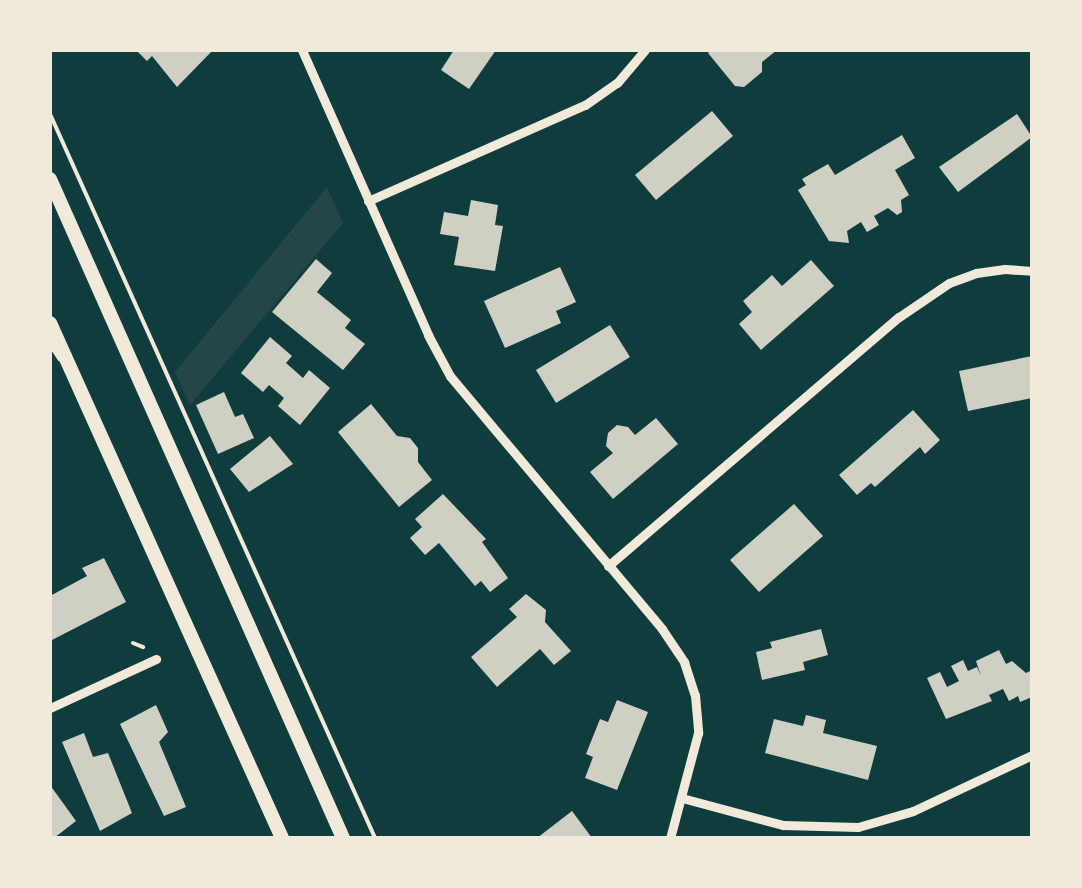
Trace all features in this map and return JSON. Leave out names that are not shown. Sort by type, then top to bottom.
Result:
[{"type":"main road","points":[[50,179],[342,838]]},
{"type":"main road","points":[[50,324],[282,838]]},
{"type":"street","points":[[302,50],[450,376],[662,629],[690,677],[698,733],[670,838]]},
{"type":"street","points":[[368,201],[585,106],[617,83],[645,50]]},
{"type":"street","points":[[608,566],[900,317],[949,283],[1005,269],[1032,271]]},
{"type":"street","points":[[50,708],[156,658]]},
{"type":"street","points":[[682,798],[783,825],[858,826],[913,811],[1032,755]]},
{"type":"lane","points":[[50,344],[76,381]]},
{"type":"path","points":[[50,114],[375,838]]},
{"type":"shaded area","points":[[327,187],[343,223],[190,405],[175,372]]},
{"type":"building","points":[[136,50],[213,50],[177,87],[152,56],[147,61]]},
{"type":"building","points":[[454,50],[496,50],[469,89],[441,70]]},
{"type":"building","points":[[777,50],[762,62],[762,72],[744,87],[735,86],[708,53]]},
{"type":"building","points":[[712,111],[733,136],[656,200],[635,175]]},
{"type":"building","points":[[1017,114],[1032,137],[958,192],[939,167]]},
{"type":"building","points":[[902,135],[915,158],[895,170],[909,195],[901,200],[902,212],[897,215],[888,208],[874,216],[879,225],[867,232],[861,222],[847,231],[849,243],[829,241],[798,190],[806,185],[802,179],[828,164],[835,175]]},
{"type":"building","points":[[471,200],[498,205],[495,225],[503,226],[495,271],[454,265],[459,237],[440,234],[444,212],[468,216]]},
{"type":"building","points":[[316,259],[332,273],[317,292],[351,320],[345,328],[365,344],[343,370],[272,312]]},
{"type":"building","points":[[811,260],[834,286],[761,350],[739,324],[752,312],[743,301],[772,275],[782,286]]},
{"type":"building","points":[[560,267],[576,302],[556,311],[561,323],[505,348],[484,301]]},
{"type":"building","points":[[610,325],[630,357],[556,403],[536,370]]},
{"type":"building","points":[[270,337],[292,356],[286,363],[303,378],[309,370],[330,388],[300,425],[278,406],[284,398],[269,385],[263,392],[241,373]]},
{"type":"building","points":[[1032,356],[1032,398],[968,411],[959,371]]},
{"type":"building","points":[[224,392],[235,417],[243,414],[254,438],[218,454],[196,405]]},
{"type":"building","points":[[371,404],[397,436],[410,438],[418,448],[418,462],[432,480],[399,507],[338,432]]},
{"type":"building","points":[[913,410],[940,440],[925,454],[920,447],[875,487],[871,483],[857,495],[839,475]]},
{"type":"building","points":[[656,418],[678,444],[613,499],[590,472],[613,453],[606,446],[608,433],[617,425],[628,427],[635,435]]},
{"type":"building","points":[[270,436],[293,464],[249,492],[230,469]]},
{"type":"building","points":[[443,494],[486,539],[482,542],[508,578],[490,592],[481,581],[475,586],[439,543],[425,555],[410,538],[422,527],[415,519]]},
{"type":"building","points":[[794,504],[823,536],[759,592],[730,560]]},
{"type":"building","points":[[104,558],[126,602],[50,641],[50,596],[87,576],[82,568]]},
{"type":"building","points":[[526,594],[546,610],[545,622],[571,651],[554,665],[540,649],[497,687],[471,657],[517,617],[509,609]]},
{"type":"building","points":[[821,629],[828,655],[803,662],[805,670],[762,680],[756,652],[772,648],[770,642]]},
{"type":"building","points":[[999,650],[1006,664],[1012,661],[1026,673],[1032,670],[1032,697],[1020,702],[1018,696],[1009,701],[1003,689],[989,695],[992,701],[946,719],[927,678],[940,672],[947,687],[959,681],[951,666],[963,660],[968,671],[977,667],[981,676],[976,661]]},
{"type":"building","points":[[617,700],[648,712],[617,790],[585,778],[593,757],[586,754],[600,719],[608,722]]},
{"type":"building","points":[[156,705],[168,732],[159,742],[186,807],[164,816],[120,724]]},
{"type":"building","points":[[806,715],[826,720],[823,733],[877,746],[868,780],[765,753],[774,719],[803,726]]},
{"type":"building","points":[[84,733],[93,757],[108,753],[132,813],[100,831],[62,742]]},
{"type":"building","points":[[50,785],[76,821],[54,838],[50,838]]},
{"type":"building","points":[[572,811],[592,838],[537,838]]}]
